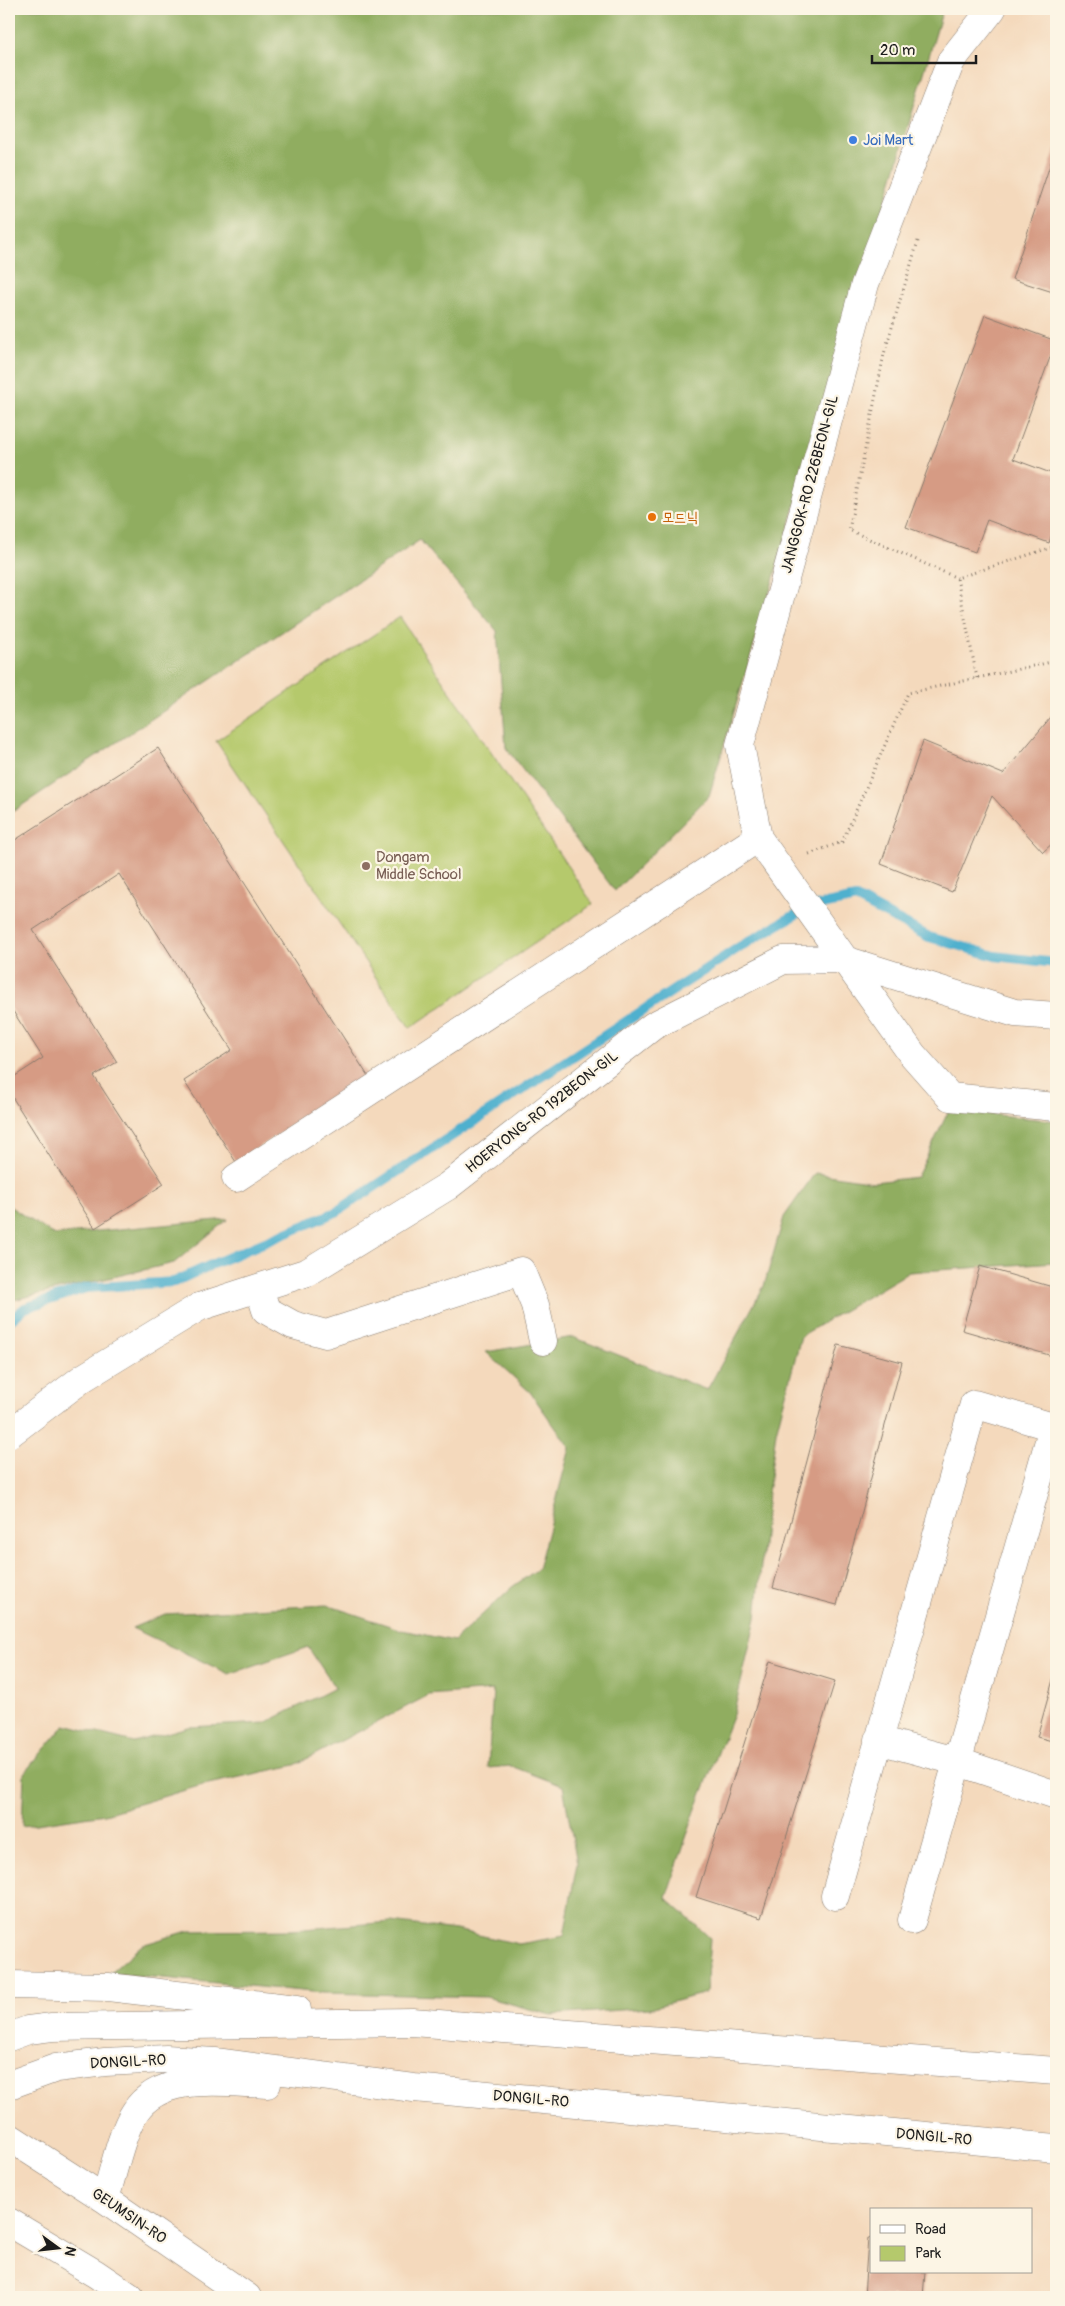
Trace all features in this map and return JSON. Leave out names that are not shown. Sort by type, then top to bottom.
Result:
[{"type":"street","name":"JANGGOK-RO 226BEON-GIL","points":[[837,951],[767,851],[740,745],[865,284],[951,61],[992,9]]},
{"type":"street","points":[[236,1178],[767,851]]},
{"type":"street","points":[[837,951],[912,1054],[950,1096],[1056,1107]]},
{"type":"street","name":"HOERYONG-RO 192BEON-GIL","points":[[9,1434],[83,1378],[199,1307],[308,1272],[448,1186],[653,1026],[783,960],[837,951],[1015,1013],[1056,1016]]},
{"type":"street","points":[[259,1288],[266,1310],[293,1325],[326,1334],[520,1271],[534,1306],[543,1341]]},
{"type":"street","points":[[836,1896],[878,1740],[974,1404],[1053,1428],[912,1920]]},
{"type":"street","points":[[878,1740],[956,1762],[1056,1795]]},
{"type":"street","points":[[9,1984],[108,1987],[412,2022],[1056,2071]]},
{"type":"street","points":[[9,2037],[28,2030],[52,2026],[412,2022]]},
{"type":"street","name":"DONGIL-RO","points":[[9,2086],[56,2068],[105,2062],[166,2059],[215,2062],[414,2088],[1056,2148]]},
{"type":"street","points":[[105,2199],[135,2112],[144,2101],[171,2087],[191,2082],[414,2088]]},
{"type":"street","name":"GEUMSIN-RO","points":[[9,2137],[105,2199],[248,2297]]},
{"type":"street","points":[[9,2222],[96,2274],[130,2297]]},
{"type":"path","points":[[918,241],[884,354],[849,530],[958,578],[1056,546]]},
{"type":"path","points":[[958,578],[977,678]]},
{"type":"path","points":[[767,851],[842,842],[908,693],[1056,661]]},
{"type":"green space","points":[[9,9],[943,9],[709,796],[615,891],[506,748],[497,631],[420,540],[9,814]]},
{"type":"green space","points":[[400,617],[593,904],[410,1028],[216,741]]},
{"type":"green space","points":[[949,1110],[1056,1121],[1056,1262],[909,1272],[801,1336],[776,1432],[756,1618],[734,1712],[695,1811],[666,1898],[710,1938],[706,1993],[650,2008],[551,2015],[486,1997],[323,1993],[110,1973],[142,1945],[188,1931],[291,1930],[391,1922],[456,1930],[519,1944],[564,1936],[577,1863],[563,1786],[511,1766],[488,1768],[493,1690],[429,1695],[295,1765],[199,1786],[105,1814],[22,1826],[24,1773],[65,1725],[134,1742],[188,1727],[265,1723],[335,1688],[308,1647],[229,1674],[132,1628],[165,1614],[327,1605],[402,1630],[454,1641],[512,1587],[538,1569],[570,1448],[530,1392],[486,1352],[573,1337],[707,1390],[764,1286],[784,1217],[815,1173],[874,1182],[917,1177]]},
{"type":"green space","points":[[9,1206],[54,1235],[228,1219],[174,1263],[9,1301]]},
{"type":"building","points":[[1056,147],[1056,293],[1012,279]]},
{"type":"building","points":[[985,315],[1056,341],[1013,459],[1056,475],[1056,522],[1049,543],[987,520],[975,552],[906,527]]},
{"type":"building","points":[[1056,711],[1056,840],[1043,852],[992,796],[952,892],[881,864],[923,741],[1003,774]]},
{"type":"building","points":[[158,748],[368,1076],[236,1162],[184,1081],[232,1050],[119,874],[33,930],[117,1062],[94,1076],[164,1184],[95,1228],[9,1092],[9,1080],[43,1058],[9,1005],[9,844]]},
{"type":"building","points":[[980,1266],[1056,1288],[1056,1357],[962,1330]]},
{"type":"building","points":[[838,1345],[902,1362],[837,1605],[773,1588]]},
{"type":"building","points":[[770,1661],[835,1681],[761,1918],[696,1897]]},
{"type":"building","points":[[1056,1669],[1056,1742],[1037,1737]]},
{"type":"building","points":[[868,2238],[870,2239],[870,2274],[925,2274],[923,2297],[864,2297]]},
{"type":"waterway","points":[[9,1321],[25,1308],[86,1288],[174,1282],[336,1212],[741,946],[807,908],[856,898],[929,937],[995,956],[1056,963]]},
{"type":"place","name":"Joi Mart","points":[[853,140]]},
{"type":"place","name":"모드닉","points":[[652,517]]},
{"type":"place","name":"Dongam Middle School","points":[[366,866]]}]
